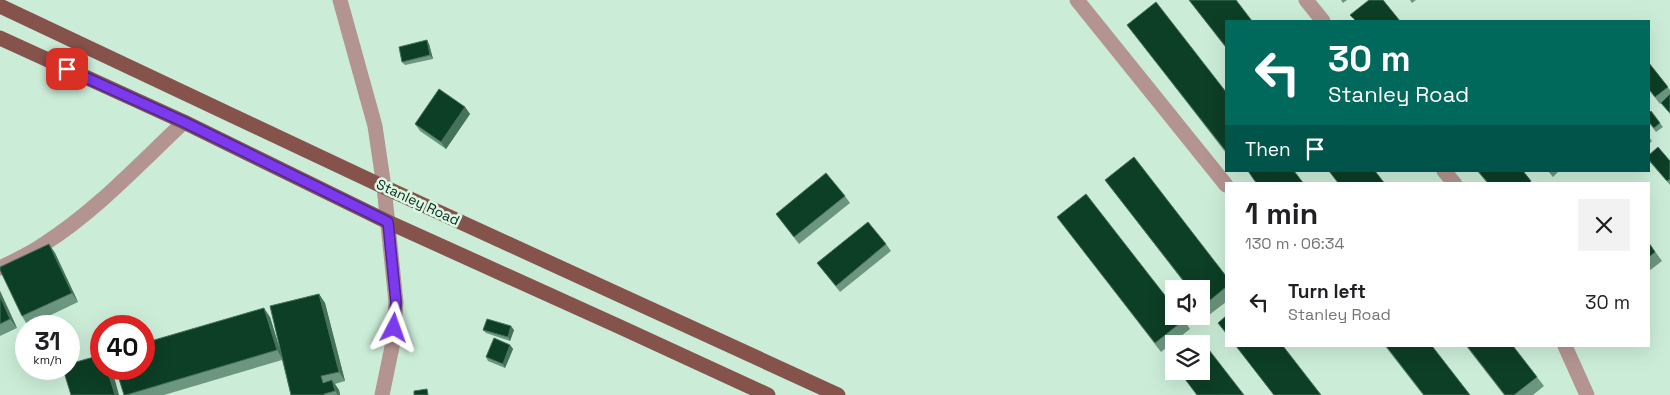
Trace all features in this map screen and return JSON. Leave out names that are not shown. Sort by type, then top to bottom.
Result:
[{"type":"main road","name":"Stanley Road","points":[[0,6],[384,187],[838,395]]},
{"type":"main road","points":[[0,38],[184,122],[388,222],[768,395]]},
{"type":"street","points":[[340,0],[375,126],[388,222],[396,302],[394,342],[382,395]]},
{"type":"street","points":[[1077,0],[1225,184]]},
{"type":"street","points":[[1306,0],[1322,20]]},
{"type":"street","points":[[0,268],[44,245],[66,228],[97,203],[184,122]]},
{"type":"street","points":[[1445,172],[1453,182]]},
{"type":"street","points":[[1565,347],[1587,395]]},
{"type":"building","points":[[1189,0],[1236,0],[1251,20],[1225,20],[1225,46]]},
{"type":"building","points":[[1369,0],[1383,0],[1399,20],[1355,20],[1350,15]]},
{"type":"building","points":[[1156,2],[1225,91],[1225,150],[1127,25]]},
{"type":"building","points":[[427,40],[430,55],[402,62],[399,47]]},
{"type":"building","points":[[1650,64],[1668,87],[1655,97],[1650,90]]},
{"type":"building","points":[[439,89],[465,107],[441,142],[415,124]]},
{"type":"building","points":[[1670,94],[1670,113],[1661,103]]},
{"type":"building","points":[[1650,112],[1660,123],[1654,128],[1650,123]]},
{"type":"building","points":[[1658,147],[1670,161],[1670,179],[1667,181],[1650,161],[1650,154]]},
{"type":"building","points":[[1134,157],[1225,275],[1225,288],[1210,300],[1210,280],[1183,280],[1105,180]]},
{"type":"building","points":[[1249,172],[1295,172],[1302,182],[1256,182]]},
{"type":"building","points":[[1330,172],[1376,172],[1383,182],[1337,182]]},
{"type":"building","points":[[1479,172],[1524,172],[1531,181],[1530,182],[1487,182]]},
{"type":"building","points":[[826,173],[845,196],[794,237],[776,214]]},
{"type":"building","points":[[1086,194],[1165,295],[1165,325],[1178,325],[1155,343],[1057,217]]},
{"type":"building","points":[[868,222],[886,244],[836,286],[817,263]]},
{"type":"building","points":[[49,244],[72,293],[22,315],[0,267]]},
{"type":"building","points":[[1650,244],[1655,252],[1650,256]]},
{"type":"building","points":[[319,294],[339,372],[321,376],[323,383],[332,380],[335,391],[324,395],[291,395],[270,306]]},
{"type":"building","points":[[0,296],[10,319],[0,324]]},
{"type":"building","points":[[264,308],[277,350],[124,395],[119,380],[155,380],[155,340]]},
{"type":"building","points":[[1225,317],[1225,332],[1218,323]]},
{"type":"building","points":[[487,319],[511,326],[508,337],[483,330]]},
{"type":"building","points":[[494,338],[510,345],[503,364],[486,357]]},
{"type":"building","points":[[1237,347],[1284,347],[1321,395],[1274,395]]},
{"type":"building","points":[[1387,347],[1433,347],[1470,395],[1424,395]]},
{"type":"building","points":[[1468,347],[1514,347],[1537,377],[1514,395],[1505,395]]},
{"type":"building","points":[[1210,351],[1244,395],[1197,395],[1186,380],[1210,380]]},
{"type":"building","points":[[90,358],[90,380],[110,380],[115,395],[71,395],[66,380],[80,380],[80,361]]},
{"type":"building","points":[[427,389],[428,395],[414,395],[414,391]]},
{"type":"route","points":[[67,69],[184,122],[388,222],[396,302],[394,328]]}]
